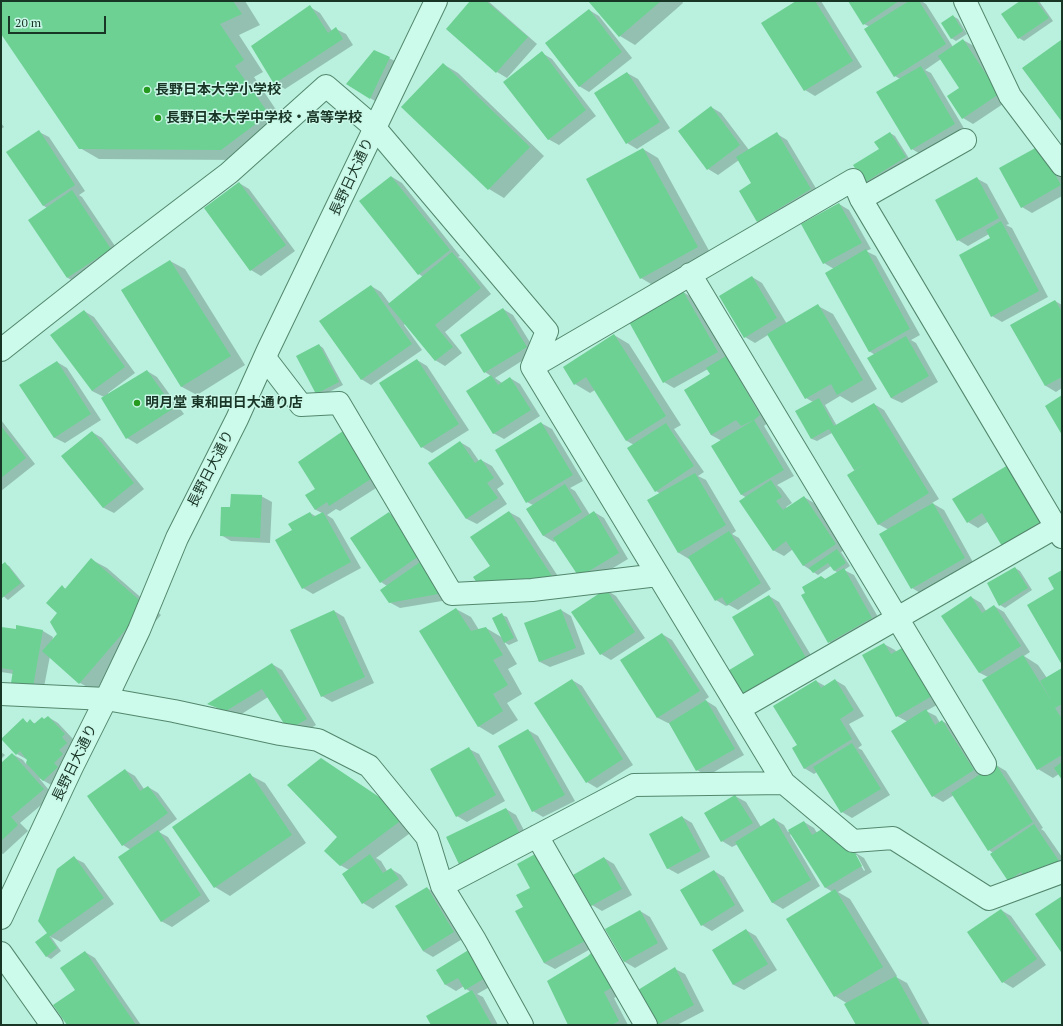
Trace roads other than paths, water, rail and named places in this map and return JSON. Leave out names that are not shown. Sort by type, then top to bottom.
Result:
[{"type":"street","name":"長野日大通り","points":[[1,918],[72,767],[139,630],[177,538],[237,419],[436,1]]},
{"type":"street","points":[[965,1],[1010,96],[1062,165]]},
{"type":"street","points":[[1,350],[228,173],[326,86],[375,128],[547,331],[532,367]]},
{"type":"street","points":[[861,199],[964,140]]},
{"type":"street","points":[[532,367],[853,180],[861,199],[1059,532],[898,618],[739,709]]},
{"type":"street","points":[[690,274],[985,764]]},
{"type":"street","points":[[265,358],[301,405],[339,403],[452,594],[532,590],[658,575]]},
{"type":"street","points":[[532,367],[784,783],[853,841],[893,838],[990,899],[1062,872]]},
{"type":"street","points":[[1,694],[106,699],[174,711],[280,734],[318,740],[369,766],[427,837],[442,886],[475,940],[522,1025]]},
{"type":"street","points":[[442,886],[634,785],[784,783]]},
{"type":"street","points":[[537,836],[646,1025]]},
{"type":"street","points":[[1,953],[52,1025]]},
{"type":"place","name":"長野日本大学小学校","points":[[147,90]]},
{"type":"place","name":"長野日本大学中学校・高等学校","points":[[158,118]]},
{"type":"place","name":"明月堂 東和田日大通り店","points":[[137,403]]}]
